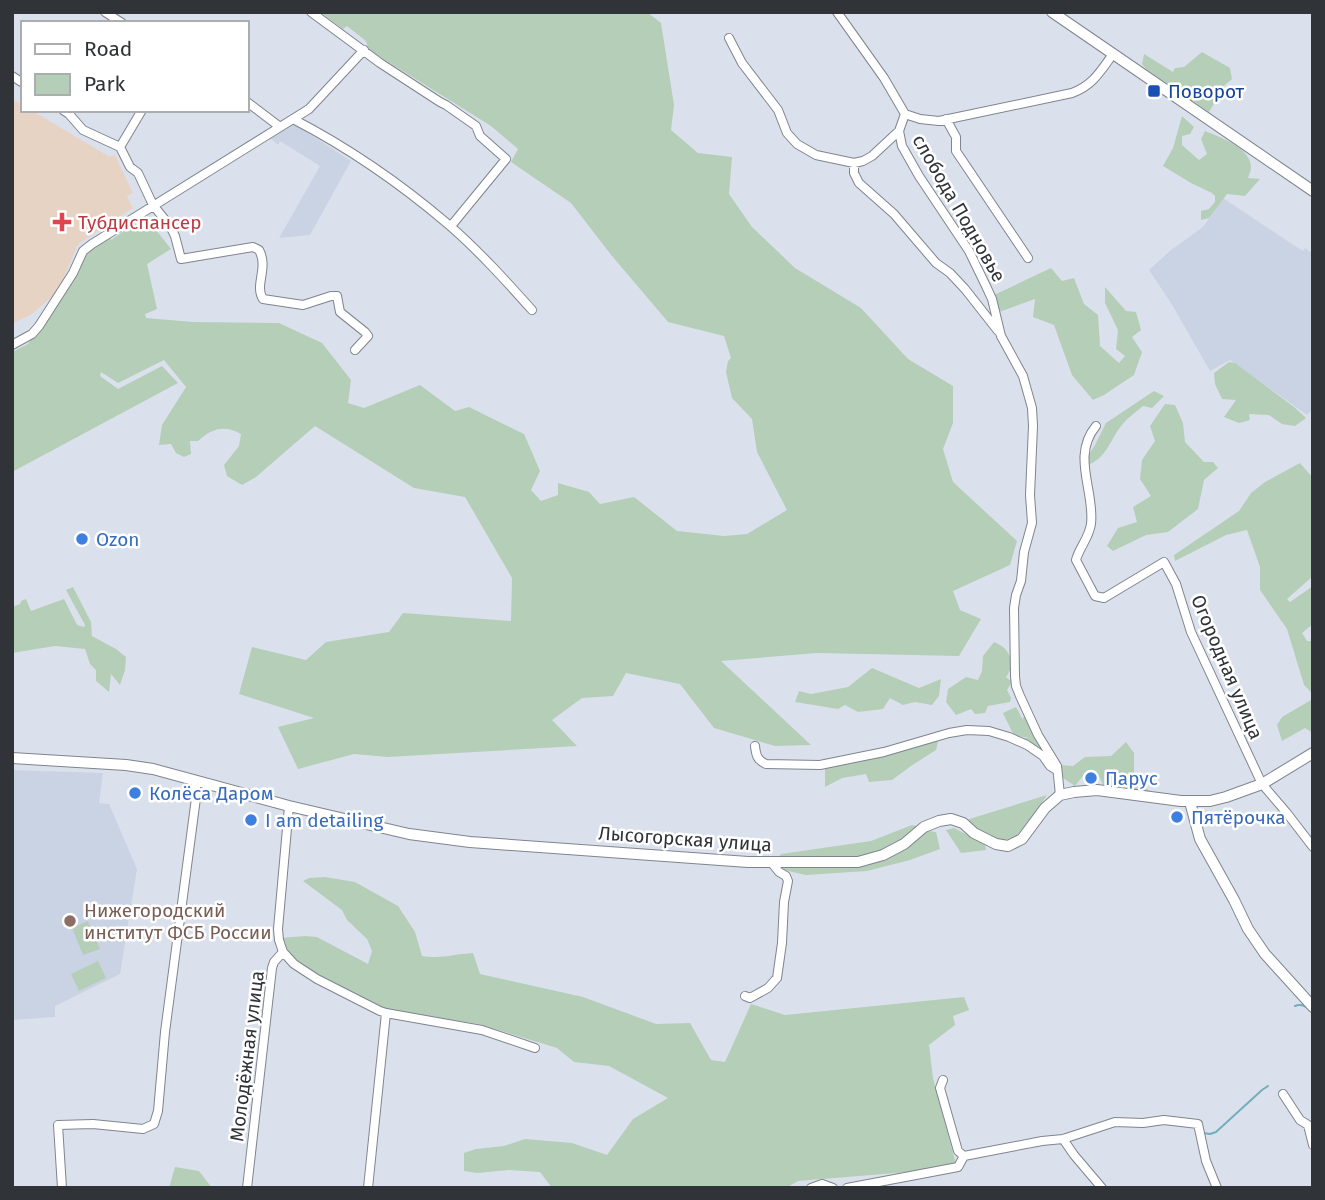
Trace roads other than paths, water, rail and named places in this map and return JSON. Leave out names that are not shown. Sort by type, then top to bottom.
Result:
[{"type":"street","points":[[311,12],[380,63],[476,126],[480,136],[506,159],[451,226]]},
{"type":"street","name":"слобода Подновье","points":[[837,12],[884,78],[905,114],[939,121],[1083,89],[1091,83],[1113,54]]},
{"type":"street","points":[[1052,12],[1313,191]]},
{"type":"street","points":[[729,38],[742,63],[778,110],[787,133],[797,144],[816,155],[854,163],[863,161],[899,131]]},
{"type":"street","points":[[12,345],[32,334],[39,326],[83,251],[309,109],[364,50]]},
{"type":"street","points":[[248,103],[280,127]]},
{"type":"street","points":[[66,112],[83,130],[120,147],[130,167],[138,173],[153,205],[170,226],[181,259],[253,247],[259,250],[263,262],[260,296],[263,299],[303,305],[337,296],[340,312],[368,337],[355,350]]},
{"type":"street","points":[[120,147],[141,112]]},
{"type":"street","name":"слобода Подновье","points":[[905,114],[899,131],[902,146],[968,251],[986,286],[996,312],[1001,336],[1023,376],[1029,394],[1033,426],[1030,495],[1032,523],[1014,608],[1016,686],[1038,735],[1056,766]]},
{"type":"street","points":[[293,119],[325,135],[400,184],[451,226],[532,310]]},
{"type":"street","points":[[946,119],[956,137],[956,150],[1028,258]]},
{"type":"street","points":[[854,163],[854,173],[859,183],[894,214],[936,262],[965,289],[1001,336]]},
{"type":"street","name":"Огородная улица","points":[[1096,426],[1090,434],[1084,456],[1091,503],[1091,524],[1076,560],[1095,596],[1104,598],[1164,562],[1176,584],[1191,632],[1262,784],[1313,847]]},
{"type":"street","points":[[755,746],[756,756],[766,764],[820,765],[884,752],[949,733],[989,731],[1027,745],[1043,756],[1051,766],[1056,766],[1060,795],[1097,790],[1189,802],[1210,801],[1262,784],[1313,753]]},
{"type":"street","name":"Лысогорская улица","points":[[12,758],[153,769],[289,806],[410,834],[748,862],[858,862],[883,855],[904,844],[924,827],[951,819],[963,823],[996,844],[1008,846],[1022,839],[1045,808],[1060,795]]},
{"type":"street","points":[[62,1188],[58,1125],[84,1124],[143,1129],[152,1126],[156,1120],[196,781]]},
{"type":"street","points":[[1189,802],[1200,839],[1248,929],[1265,954],[1313,1007]]},
{"type":"street","name":"Молодёжная улица","points":[[247,1188],[272,968],[283,953],[278,929],[289,806]]},
{"type":"street","points":[[745,996],[750,998],[768,988],[778,978],[788,881],[771,862]]},
{"type":"street","points":[[283,953],[302,970],[386,1013],[482,1030],[535,1048]]},
{"type":"street","points":[[368,1188],[386,1013]]},
{"type":"street","points":[[943,1080],[940,1088],[958,1151],[964,1156]]},
{"type":"street","points":[[1283,1094],[1300,1120],[1310,1124],[1313,1145]]},
{"type":"street","points":[[964,1156],[1063,1139],[1115,1122],[1143,1123],[1164,1120],[1198,1124],[1206,1161],[1217,1188]]},
{"type":"street","points":[[1063,1139],[1102,1188]]},
{"type":"street","points":[[847,1188],[958,1167],[964,1156]]},
{"type":"street","points":[[811,1188],[822,1184],[833,1188]]},
{"type":"waterway","points":[[1295,1006],[1302,1005],[1313,1012]]},
{"type":"waterway","points":[[1203,1133],[1216,1132],[1268,1086]]},
{"type":"place","name":"Поворот","points":[[1154,91]]},
{"type":"place","name":"Тубдиспансер","points":[[62,222]]},
{"type":"place","name":"Ozon","points":[[82,539]]},
{"type":"place","name":"Парус","points":[[1091,778]]},
{"type":"place","name":"Колёса Даром","points":[[135,793]]},
{"type":"place","name":"Пятёрочка","points":[[1177,817]]},
{"type":"place","name":"I am detailing","points":[[251,820]]},
{"type":"place","name":"Нижегородский институт ФСБ России","points":[[70,921]]}]
